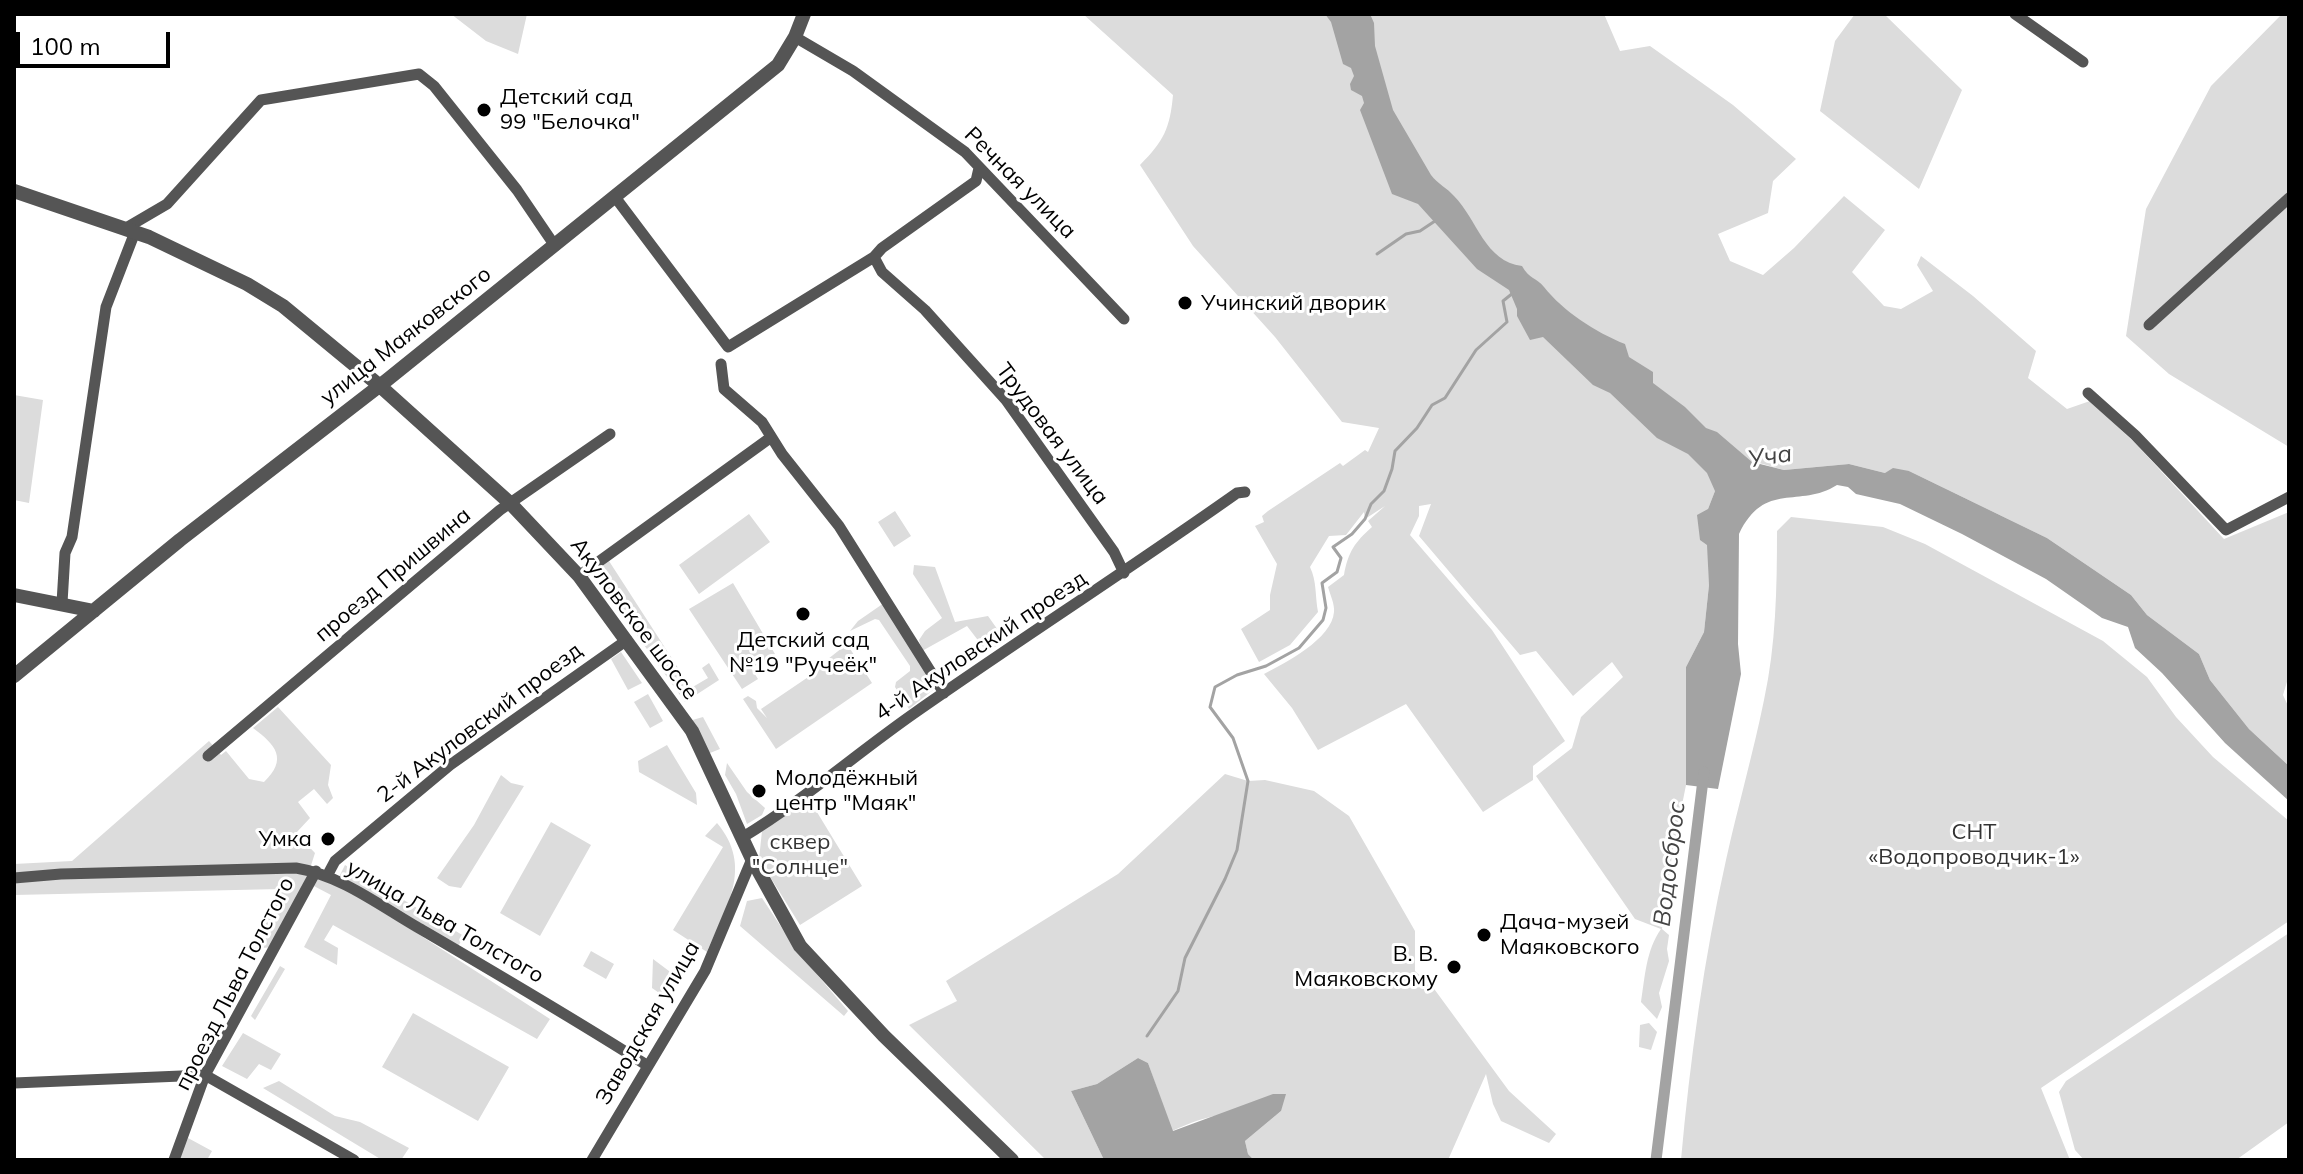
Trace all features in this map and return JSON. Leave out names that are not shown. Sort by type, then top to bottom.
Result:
[{"type":"street","name":"улица Маяковского","points":[[14,676],[180,540],[380,386],[778,65],[795,37],[804,14]]},
{"type":"street","points":[[2015,14],[2083,62]]},
{"type":"street","name":"Речная улица","points":[[795,37],[853,71],[965,152],[1124,319]]},
{"type":"street","points":[[62,603],[65,553],[72,537],[106,307],[131,230],[167,204],[261,100],[419,74],[434,86],[498,165],[555,246]]},
{"type":"street","points":[[615,197],[728,347],[874,257],[882,248],[976,181],[979,168]]},
{"type":"street","name":"Акуловское шоссе","points":[[14,191],[131,230],[247,284],[283,306],[380,386],[511,504],[579,576],[692,731],[752,859],[800,946],[884,1036],[1012,1160]]},
{"type":"street","points":[[2149,325],[2289,198]]},
{"type":"street","name":"Трудовая улица","points":[[874,257],[882,272],[925,310],[1006,400],[1114,552],[1124,573]]},
{"type":"street","points":[[721,364],[724,389],[762,422],[770,438],[839,526],[944,693]]},
{"type":"street","points":[[2088,393],[2135,435],[2226,530],[2289,497]]},
{"type":"street","name":"проезд Пришвина","points":[[208,756],[511,504],[610,434]]},
{"type":"street","points":[[579,576],[770,438]]},
{"type":"street","name":"4-й Акуловский проезд","points":[[743,837],[944,693],[1237,493],[1245,492]]},
{"type":"street","points":[[14,595],[94,611]]},
{"type":"street","name":"2-й Акуловский проезд","points":[[321,873],[450,765],[627,640]]},
{"type":"street","name":"Заводская улица","points":[[592,1160],[705,971],[752,859]]},
{"type":"street","name":"улица Льва Толстого","points":[[14,878],[296,868],[321,873],[648,1066]]},
{"type":"street","name":"проезд Льва Толстого","points":[[174,1160],[205,1075],[321,873]]},
{"type":"street","points":[[14,1083],[205,1075],[354,1160]]},
{"type":"green space","points":[[451,14],[527,14],[518,54],[486,41]]},
{"type":"green space","points":[[1083,14],[1604,14],[1620,51],[1650,46],[1733,105],[1796,159],[1773,181],[1768,213],[1718,234],[1730,261],[1763,275],[1844,196],[1885,230],[1852,272],[1884,306],[1901,309],[1933,291],[1917,265],[1921,256],[2036,351],[2028,378],[2067,409],[2090,401],[2135,443],[2224,539],[2289,512],[2289,675],[2283,695],[2289,708],[2289,766],[2249,729],[2210,680],[2199,654],[2147,615],[2131,595],[2047,538],[1909,471],[1885,473],[1849,464],[1784,470],[1752,461],[1715,491],[1708,509],[1709,585],[1704,632],[1686,667],[1686,785],[1662,929],[1669,935],[1669,961],[1659,993],[1662,1007],[1657,1019],[1641,1002],[1649,955],[1661,929],[1635,919],[1536,776],[1572,748],[1581,717],[1623,677],[1612,662],[1573,696],[1536,651],[1520,655],[1419,536],[1431,504],[1419,506],[1419,516],[1410,535],[1492,630],[1565,741],[1533,766],[1533,780],[1483,812],[1406,704],[1318,750],[1292,708],[1264,674],[1306,649],[1325,632],[1334,612],[1328,587],[1344,575],[1353,548],[1372,527],[1368,521],[1385,506],[1365,519],[1364,512],[1346,535],[1329,536],[1310,567],[1318,612],[1290,645],[1259,662],[1241,629],[1270,610],[1277,564],[1255,526],[1264,522],[1262,516],[1268,511],[1340,463],[1343,466],[1365,450],[1368,452],[1379,428],[1342,422],[1275,337],[1193,246],[1140,165],[1164,133],[1173,95]]},
{"type":"green space","points":[[1855,14],[1884,14],[1962,90],[1919,189],[1820,111],[1835,41]]},
{"type":"green space","points":[[2282,14],[2289,14],[2289,447],[2169,374],[2126,336],[2146,209],[2211,86]]},
{"type":"green space","points":[[14,395],[43,400],[29,503],[14,500]]},
{"type":"green space","points":[[895,511],[911,536],[894,547],[878,522]]},
{"type":"green space","points":[[749,514],[770,542],[699,594],[679,565]]},
{"type":"green space","name":"СНТ «Водопроводчик-1»","points":[[1791,517],[1883,527],[1925,544],[2103,641],[2147,677],[2176,717],[2213,757],[2289,821],[2289,921],[2041,1088],[2070,1160],[1681,1160],[1704,972],[1726,860],[1768,679],[1775,616],[1777,531]]},
{"type":"green space","points":[[609,561],[691,688],[708,678],[702,668],[709,663],[719,680],[685,702],[593,574]]},
{"type":"green space","points":[[914,565],[935,567],[955,622],[988,616],[1005,640],[987,652],[967,626],[922,651],[919,640],[942,618],[913,574]]},
{"type":"green space","points":[[733,583],[775,654],[751,668],[758,679],[742,689],[689,609]]},
{"type":"green space","points":[[884,603],[932,679],[933,690],[909,709],[895,687],[896,682],[910,671],[910,666],[879,620],[850,631],[858,621]]},
{"type":"green space","points":[[847,644],[872,683],[776,749],[743,699],[748,696],[756,701],[757,708],[767,718],[761,709],[826,665],[828,659]]},
{"type":"green space","points":[[621,652],[642,683],[628,690],[611,659]]},
{"type":"green space","points":[[648,694],[663,721],[650,728],[634,702]]},
{"type":"green space","points":[[278,707],[331,765],[328,785],[333,798],[327,804],[314,789],[298,802],[310,818],[296,833],[315,853],[304,887],[272,947],[255,949],[280,889],[14,895],[14,864],[72,861],[209,741],[221,755],[226,751],[249,779],[264,782],[276,766],[276,753],[268,740],[253,728]]},
{"type":"green space","points":[[703,717],[720,749],[710,753],[705,750],[689,721]]},
{"type":"green space","points":[[667,745],[696,793],[697,805],[639,772],[638,761]]},
{"type":"green space","points":[[727,763],[747,792],[765,808],[762,815],[747,824],[725,775]]},
{"type":"green space","points":[[1225,774],[1248,781],[1265,780],[1314,791],[1349,816],[1415,931],[1415,971],[1432,986],[1509,1091],[1556,1134],[1549,1143],[1501,1121],[1493,1104],[1486,1074],[1448,1160],[1254,1160],[1248,1154],[1245,1141],[1281,1111],[1225,1114],[1172,1131],[1148,1063],[1138,1058],[1097,1084],[1071,1091],[1104,1160],[1046,1160],[909,1025],[957,1001],[946,981],[1118,874]]},
{"type":"green space","points":[[501,775],[511,783],[524,786],[461,888],[449,886],[437,878],[474,825]]},
{"type":"green space","name":"сквер \"Солнце\"","points":[[809,799],[862,886],[800,925],[759,859],[762,831]]},
{"type":"green space","points":[[551,822],[591,845],[540,936],[500,913]]},
{"type":"green space","points":[[717,823],[734,855],[735,871],[728,903],[707,952],[673,930],[723,847],[705,836]]},
{"type":"green space","points":[[345,865],[464,936],[456,950],[353,892],[550,1019],[537,1039],[333,925],[324,940],[338,948],[337,965],[304,947],[331,895],[312,885],[324,872],[337,881]]},
{"type":"green space","points":[[762,898],[797,951],[848,1011],[844,1016],[740,926],[747,901]]},
{"type":"green space","points":[[2289,933],[2289,1122],[2236,1160],[2084,1160],[2075,1150],[2059,1092],[2066,1081]]},
{"type":"green space","points":[[591,951],[614,964],[606,979],[583,966]]},
{"type":"green space","points":[[653,959],[681,980],[665,997],[652,988]]},
{"type":"green space","points":[[280,966],[285,969],[255,1020],[251,1016]]},
{"type":"green space","points":[[413,1013],[509,1067],[478,1121],[382,1067]]},
{"type":"green space","points":[[1649,1023],[1657,1032],[1651,1050],[1639,1047],[1640,1025]]},
{"type":"green space","points":[[243,1033],[281,1054],[271,1070],[259,1064],[247,1079],[222,1066]]},
{"type":"green space","points":[[279,1081],[335,1116],[360,1122],[409,1148],[401,1160],[382,1160],[263,1088]]},
{"type":"green space","points":[[188,1138],[212,1151],[207,1160],[178,1159]]},
{"type":"shaded area","points":[[1325,14],[1370,14],[1374,23],[1375,46],[1393,110],[1431,175],[1462,205],[1490,248],[1509,263],[1522,266],[1527,274],[1580,320],[1625,344],[1629,357],[1653,372],[1653,383],[1685,407],[1706,428],[1717,432],[1752,462],[1784,470],[1849,464],[1885,473],[1893,468],[1909,471],[2047,538],[2131,595],[2147,615],[2199,654],[2210,680],[2249,729],[2289,766],[2289,801],[2225,743],[2162,673],[2135,648],[2128,627],[2102,618],[2046,579],[1962,534],[1900,504],[1856,494],[1848,487],[1837,485],[1823,492],[1771,501],[1749,517],[1739,534],[1738,644],[1741,674],[1718,789],[1686,785],[1686,667],[1704,632],[1709,585],[1707,545],[1700,540],[1697,515],[1708,509],[1715,491],[1707,473],[1688,454],[1657,438],[1610,393],[1593,385],[1543,337],[1530,340],[1517,316],[1509,290],[1477,269],[1418,204],[1392,194],[1360,110],[1364,103],[1362,96],[1351,90],[1354,76],[1351,68],[1343,64],[1331,22]]},
{"type":"shaded area","points":[[1138,1058],[1148,1063],[1173,1131],[1273,1094],[1286,1094],[1281,1111],[1245,1141],[1248,1154],[1254,1160],[1104,1160],[1071,1091],[1097,1084]]},
{"type":"waterway","points":[[1377,254],[1406,234],[1420,231],[1435,221]]},
{"type":"waterway","points":[[1147,1036],[1178,991],[1185,958],[1237,850],[1248,781],[1233,738],[1210,707],[1215,687],[1237,675],[1266,666],[1299,648],[1323,620],[1326,608],[1322,583],[1337,572],[1341,558],[1333,547],[1352,534],[1365,519],[1371,504],[1384,491],[1395,451],[1417,428],[1432,405],[1445,398],[1476,350],[1507,322],[1503,301],[1513,293]]},
{"type":"waterway","name":"Водосброс","points":[[1656,1160],[1704,772]]},
{"type":"place","name":"Детский сад 99 \"Белочка\"","points":[[484,110]]},
{"type":"place","name":"Учинский дворик","points":[[1185,303]]},
{"type":"place","name":"Детский сад №19 \"Ручеёк\"","points":[[803,614]]},
{"type":"place","name":"Молодёжный центр \"Маяк\"","points":[[759,791]]},
{"type":"place","name":"Умка","points":[[328,839]]},
{"type":"place","name":"Дача-музей Маяковского","points":[[1484,935]]},
{"type":"place","name":"В. В. Маяковскому","points":[[1454,967]]},
{"type":"water label","name":"Уча","points":[[1770,457]]}]
